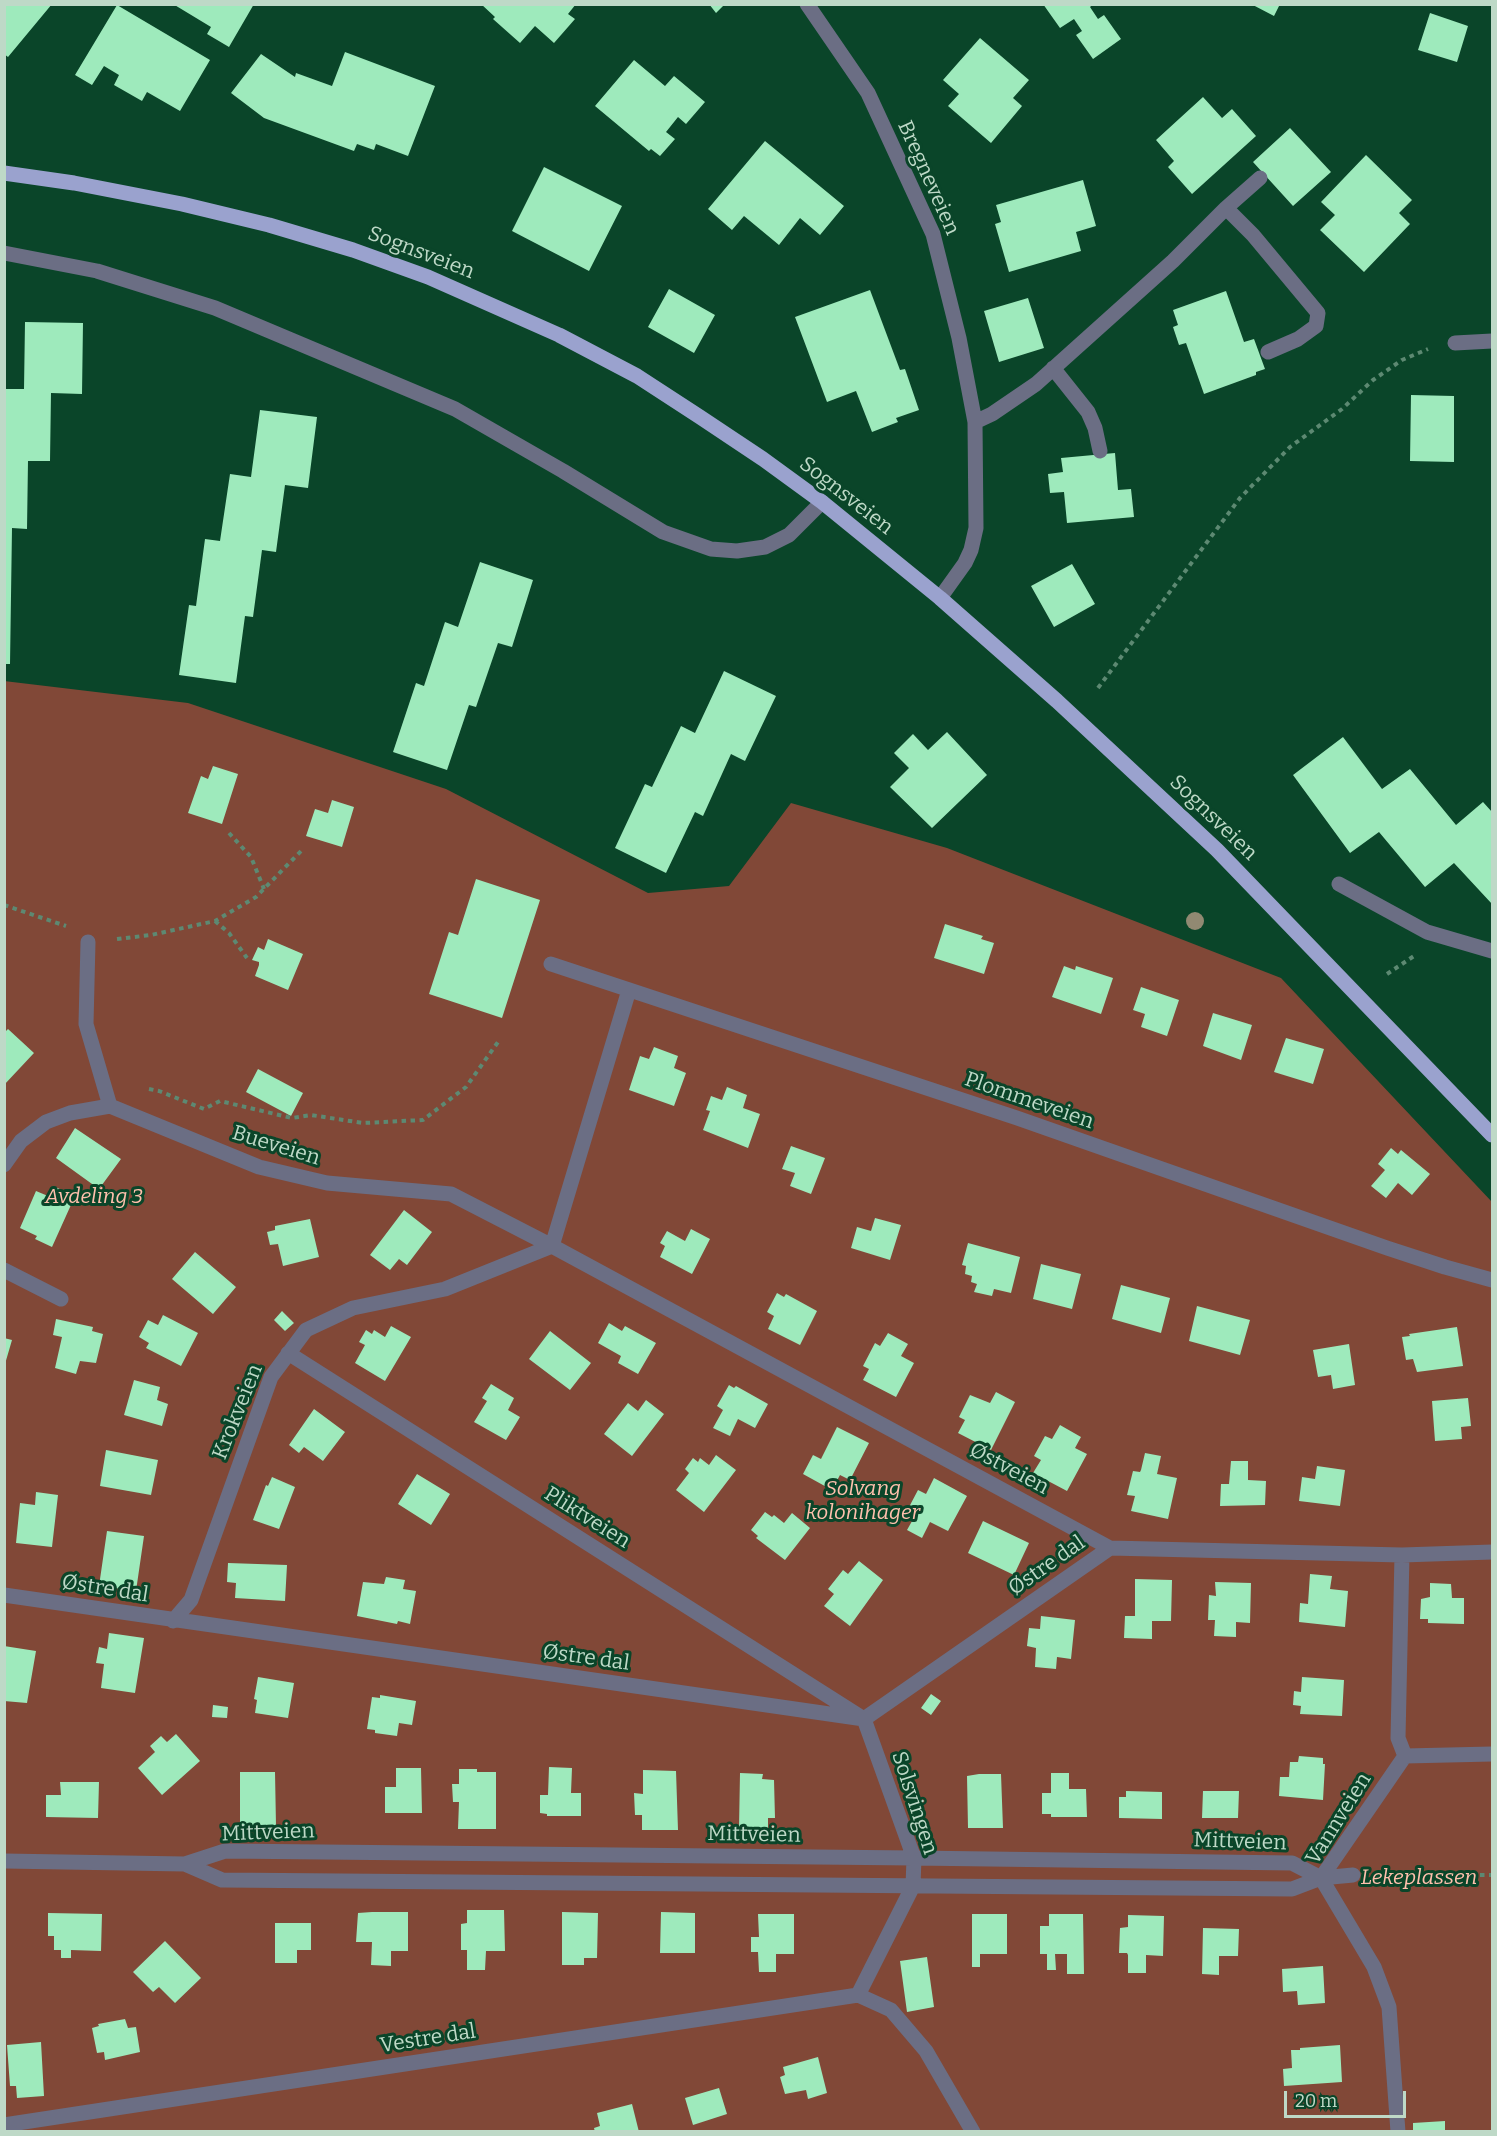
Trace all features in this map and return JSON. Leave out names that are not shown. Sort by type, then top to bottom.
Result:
[{"type":"main road","name":"Sognsveien","points":[[4,173],[74,183],[182,204],[269,225],[353,250],[428,277],[559,335],[637,376],[763,459],[822,502],[940,598],[1065,708],[1217,850],[1492,1135]]},
{"type":"street","name":"Bregneveien","points":[[807,4],[868,93],[933,234],[959,338],[975,422],[976,528],[971,550],[965,563],[940,598]]},
{"type":"street","points":[[975,422],[992,414],[1036,384],[1173,261],[1260,178]]},
{"type":"street","points":[[1226,208],[1253,235],[1318,313],[1317,326],[1298,339],[1268,352]]},
{"type":"street","points":[[4,253],[97,272],[215,308],[455,410],[663,532],[711,549],[736,551],[765,547],[789,535],[822,502]]},
{"type":"street","points":[[1455,343],[1492,341]]},
{"type":"street","points":[[1053,368],[1088,412],[1095,428],[1100,451]]},
{"type":"street","points":[[1339,884],[1427,932],[1492,951]]},
{"type":"street","points":[[4,1165],[21,1141],[45,1122],[70,1113],[110,1106],[86,1024],[88,942]]},
{"type":"street","name":"Plommeveien","points":[[551,964],[1017,1118],[1387,1248],[1492,1280]]},
{"type":"street","points":[[552,1246],[629,990]]},
{"type":"street","name":"Bueveien","points":[[110,1106],[259,1167],[327,1183],[451,1194],[552,1246]]},
{"type":"street","name":"Krokveien","points":[[173,1621],[190,1600],[271,1377],[306,1330],[352,1308],[445,1289],[552,1246]]},
{"type":"street","name":"Østveien","points":[[552,1246],[1110,1548],[1402,1555],[1492,1552]]},
{"type":"street","points":[[4,1270],[62,1299]]},
{"type":"street","name":"Pliktveien","points":[[288,1353],[864,1719]]},
{"type":"street","name":"Østre dal","points":[[4,1595],[864,1719],[1110,1548]]},
{"type":"street","points":[[1402,1555],[1398,1738],[1405,1756],[1492,1754]]},
{"type":"street","name":"Solsvingen","points":[[858,1995],[913,1886],[914,1858],[864,1719]]},
{"type":"street","name":"Vannveien","points":[[1398,2132],[1389,2007],[1374,1967],[1321,1878],[1405,1756]]},
{"type":"street","name":"Mittveien","points":[[4,1861],[185,1864],[225,1851],[914,1858],[1292,1863],[1321,1878]]},
{"type":"street","name":"Mittveien","points":[[185,1864],[222,1880],[1292,1889],[1321,1878],[1353,1875]]},
{"type":"street","points":[[858,1995],[891,2010],[926,2051],[973,2132]]},
{"type":"street","name":"Vestre dal","points":[[4,2125],[858,1995]]},
{"type":"path","points":[[1098,688],[1240,498],[1290,447],[1342,409],[1373,380],[1402,360],[1428,349],[1455,343]]},
{"type":"path","points":[[229,833],[251,856],[264,889]]},
{"type":"path","points":[[4,905],[83,931],[88,942],[151,935],[215,921],[256,897],[303,849]]},
{"type":"path","points":[[215,921],[229,933],[247,958]]},
{"type":"path","points":[[104,1081],[159,1090],[204,1109],[220,1101],[292,1118],[311,1115],[363,1123],[423,1120],[466,1087],[498,1042]]},
{"type":"path","points":[[1398,1875],[1492,1875]]},
{"type":"green space","name":"Solvang kolonihager","points":[[4,681],[188,703],[446,789],[648,893],[729,886],[791,803],[947,848],[1281,978],[1492,1202],[1492,2131],[5,2131]]},
{"type":"building","points":[[4,4],[52,4],[8,57],[4,54]]},
{"type":"building","points":[[173,4],[254,4],[229,47],[207,34],[211,27]]},
{"type":"building","points":[[481,4],[576,4],[568,14],[575,19],[554,43],[535,26],[520,43],[493,19],[495,17]]},
{"type":"building","points":[[709,4],[725,4],[716,13]]},
{"type":"building","points":[[1043,4],[1093,4],[1090,7],[1098,19],[1104,15],[1121,39],[1093,59],[1076,35],[1082,31],[1074,19],[1060,28]]},
{"type":"building","points":[[1251,4],[1280,4],[1274,16]]},
{"type":"building","points":[[117,5],[210,60],[180,111],[147,92],[142,101],[114,85],[119,75],[104,66],[92,85],[75,75]]},
{"type":"building","points":[[1430,13],[1468,26],[1457,62],[1418,50]]},
{"type":"building","points":[[980,38],[1029,80],[1013,98],[1022,106],[991,143],[948,106],[959,94],[943,80]]},
{"type":"building","points":[[345,52],[435,86],[408,156],[376,144],[374,150],[357,144],[354,151],[264,118],[231,93],[261,54],[295,77],[296,73],[332,86]]},
{"type":"building","points":[[634,60],[665,86],[674,76],[705,102],[686,124],[678,117],[666,132],[675,139],[660,156],[651,149],[649,151],[595,106]]},
{"type":"building","points":[[1203,97],[1222,118],[1232,109],[1256,136],[1192,194],[1168,167],[1174,161],[1156,140]]},
{"type":"building","points":[[1290,128],[1331,172],[1293,206],[1253,162]]},
{"type":"building","points":[[765,141],[844,206],[820,235],[800,218],[779,245],[744,216],[732,230],[708,209]]},
{"type":"building","points":[[1366,155],[1412,200],[1399,213],[1410,224],[1364,272],[1320,230],[1335,215],[1321,202]]},
{"type":"building","points":[[544,167],[622,206],[589,271],[512,231]]},
{"type":"building","points":[[1083,180],[1096,226],[1076,232],[1081,251],[1009,272],[995,224],[1001,222],[996,205]]},
{"type":"building","points":[[669,289],[715,315],[694,353],[648,327]]},
{"type":"building","points":[[870,290],[900,370],[905,369],[919,410],[896,418],[898,422],[872,432],[856,391],[827,402],[795,317]]},
{"type":"building","points":[[1226,291],[1244,342],[1254,339],[1265,369],[1256,372],[1256,375],[1204,394],[1186,343],[1179,345],[1173,327],[1178,325],[1173,310]]},
{"type":"building","points":[[1028,298],[1044,348],[999,362],[984,311]]},
{"type":"building","points":[[25,322],[83,323],[82,394],[51,393],[50,461],[28,461],[27,529],[12,528],[10,664],[4,664],[4,389],[24,389]]},
{"type":"building","points":[[1411,395],[1454,396],[1454,462],[1410,461]]},
{"type":"building","points":[[260,410],[317,417],[308,488],[285,485],[276,552],[262,550],[253,617],[245,616],[236,683],[179,675],[189,605],[196,606],[205,539],[220,541],[230,474],[251,477]]},
{"type":"building","points":[[1115,453],[1118,490],[1131,489],[1134,517],[1067,523],[1064,492],[1050,493],[1048,474],[1063,472],[1061,458]]},
{"type":"building","points":[[480,562],[533,580],[512,647],[498,643],[476,707],[469,705],[447,770],[393,752],[416,683],[424,686],[445,622],[458,627]]},
{"type":"building","points":[[1072,564],[1095,604],[1054,627],[1031,586]]},
{"type":"building","points":[[724,671],[776,696],[745,761],[731,754],[703,816],[695,812],[666,873],[615,848],[645,784],[652,787],[681,726],[695,733]]},
{"type":"building","points":[[947,732],[987,775],[932,828],[890,787],[909,768],[894,753],[913,734],[928,750]]},
{"type":"building","points":[[1343,737],[1382,789],[1410,769],[1456,825],[1483,802],[1492,812],[1492,904],[1454,863],[1425,887],[1379,832],[1350,853],[1293,775]]},
{"type":"building","points":[[213,766],[238,774],[222,824],[188,813],[201,776],[208,779]]},
{"type":"building","points":[[332,800],[354,807],[342,847],[306,836],[315,809],[328,813]]},
{"type":"building","points":[[476,879],[540,900],[502,1018],[429,994],[449,932],[458,935]]},
{"type":"building","points":[[945,924],[983,936],[981,939],[994,943],[984,974],[934,958]]},
{"type":"building","points":[[268,939],[303,954],[288,990],[255,976],[259,962],[252,960],[258,947],[264,950]]},
{"type":"building","points":[[1064,966],[1075,970],[1076,966],[1113,978],[1101,1014],[1052,997]]},
{"type":"building","points":[[1141,987],[1179,1000],[1167,1036],[1141,1027],[1145,1014],[1133,1010]]},
{"type":"building","points":[[1213,1013],[1252,1025],[1241,1060],[1203,1046]]},
{"type":"building","points":[[8,1029],[34,1053],[4,1085],[4,1033]]},
{"type":"building","points":[[1286,1038],[1324,1049],[1313,1084],[1274,1072]]},
{"type":"building","points":[[654,1047],[678,1056],[674,1068],[686,1073],[674,1106],[629,1090],[640,1056],[649,1059]]},
{"type":"building","points":[[258,1069],[303,1093],[291,1116],[246,1092]]},
{"type":"building","points":[[727,1087],[747,1095],[743,1108],[760,1114],[748,1148],[703,1130],[710,1111],[706,1110],[711,1096],[722,1100]]},
{"type":"building","points":[[75,1128],[121,1159],[99,1189],[56,1158]]},
{"type":"building","points":[[791,1146],[825,1158],[811,1194],[790,1186],[795,1173],[782,1169]]},
{"type":"building","points":[[1391,1148],[1398,1154],[1401,1150],[1430,1174],[1412,1195],[1398,1183],[1386,1198],[1371,1186],[1385,1170],[1378,1164]]},
{"type":"building","points":[[53,1186],[75,1196],[52,1247],[35,1239],[37,1236],[20,1228],[36,1191],[48,1196]]},
{"type":"building","points":[[404,1210],[432,1232],[407,1265],[399,1259],[390,1270],[370,1255]]},
{"type":"building","points":[[875,1218],[901,1225],[890,1260],[851,1248],[857,1227],[871,1231]]},
{"type":"building","points":[[310,1219],[319,1257],[283,1266],[278,1244],[270,1245],[267,1232],[275,1230],[275,1226]]},
{"type":"building","points":[[691,1229],[710,1239],[692,1274],[660,1257],[665,1246],[660,1243],[667,1231],[685,1241]]},
{"type":"building","points":[[968,1243],[1020,1257],[1011,1293],[994,1289],[992,1296],[974,1292],[977,1284],[971,1282],[972,1276],[965,1274],[966,1266],[962,1265]]},
{"type":"building","points":[[195,1252],[236,1287],[213,1314],[172,1279]]},
{"type":"building","points":[[1041,1264],[1081,1274],[1072,1309],[1033,1299]]},
{"type":"building","points":[[1121,1285],[1170,1298],[1161,1333],[1112,1319]]},
{"type":"building","points":[[777,1293],[784,1297],[786,1294],[817,1311],[800,1345],[768,1329],[774,1316],[767,1312]]},
{"type":"building","points":[[1197,1306],[1250,1320],[1240,1355],[1189,1341]]},
{"type":"building","points":[[282,1311],[294,1323],[285,1331],[274,1320]]},
{"type":"building","points":[[163,1315],[198,1333],[181,1366],[146,1348],[149,1343],[139,1337],[148,1320],[158,1325]]},
{"type":"building","points":[[56,1319],[93,1327],[92,1331],[103,1334],[96,1363],[80,1361],[76,1374],[55,1368],[62,1337],[53,1335]]},
{"type":"building","points":[[609,1323],[622,1331],[625,1326],[656,1343],[638,1374],[618,1363],[621,1356],[598,1343]]},
{"type":"building","points":[[391,1326],[411,1337],[385,1381],[355,1363],[365,1345],[359,1342],[366,1330],[372,1334],[374,1330],[385,1337]]},
{"type":"building","points":[[1457,1327],[1463,1366],[1417,1372],[1413,1359],[1406,1360],[1402,1337]]},
{"type":"building","points":[[550,1331],[591,1363],[570,1390],[529,1359]]},
{"type":"building","points":[[888,1333],[908,1344],[901,1356],[914,1363],[896,1397],[863,1380],[869,1369],[863,1366],[875,1343],[880,1346]]},
{"type":"building","points":[[4,1338],[12,1340],[5,1364],[4,1364]]},
{"type":"building","points":[[1349,1344],[1355,1385],[1333,1389],[1331,1375],[1318,1377],[1313,1350]]},
{"type":"building","points":[[134,1380],[160,1387],[157,1400],[168,1404],[162,1426],[124,1415]]},
{"type":"building","points":[[491,1384],[514,1398],[508,1410],[520,1417],[506,1440],[474,1422],[487,1401],[482,1398]]},
{"type":"building","points":[[729,1385],[734,1388],[736,1386],[768,1404],[755,1428],[738,1419],[730,1436],[713,1428],[723,1410],[717,1406]]},
{"type":"building","points":[[996,1392],[1015,1402],[991,1450],[958,1433],[965,1420],[959,1417],[970,1395],[990,1403]]},
{"type":"building","points":[[1468,1398],[1471,1426],[1461,1427],[1462,1439],[1435,1441],[1432,1401]]},
{"type":"building","points":[[646,1400],[664,1414],[632,1456],[604,1434],[628,1403],[638,1411]]},
{"type":"building","points":[[314,1409],[345,1432],[323,1461],[304,1447],[299,1453],[289,1445]]},
{"type":"building","points":[[1060,1425],[1081,1437],[1075,1448],[1087,1454],[1067,1491],[1033,1473],[1041,1460],[1034,1456],[1045,1436],[1052,1439]]},
{"type":"building","points":[[837,1427],[869,1443],[850,1480],[840,1475],[832,1490],[803,1474],[813,1455],[821,1459]]},
{"type":"building","points":[[106,1450],[158,1460],[151,1495],[100,1486]]},
{"type":"building","points":[[1145,1453],[1161,1456],[1157,1474],[1177,1478],[1168,1519],[1131,1511],[1135,1496],[1127,1495],[1133,1471],[1140,1472]]},
{"type":"building","points":[[716,1455],[736,1470],[704,1512],[676,1490],[689,1473],[685,1469],[693,1458],[698,1462],[700,1458],[709,1465]]},
{"type":"building","points":[[1231,1461],[1248,1461],[1248,1480],[1266,1481],[1265,1505],[1220,1506],[1221,1484],[1229,1484]]},
{"type":"building","points":[[1317,1466],[1345,1470],[1340,1506],[1299,1501],[1302,1477],[1315,1479]]},
{"type":"building","points":[[417,1474],[450,1494],[431,1525],[398,1504]]},
{"type":"building","points":[[272,1477],[295,1487],[279,1529],[253,1520],[266,1485],[268,1486]]},
{"type":"building","points":[[934,1478],[967,1496],[948,1531],[930,1522],[922,1538],[907,1530],[916,1514],[908,1509],[918,1490],[926,1494]]},
{"type":"building","points":[[36,1492],[58,1495],[52,1547],[16,1543],[20,1503],[35,1505]]},
{"type":"building","points":[[765,1512],[772,1517],[774,1515],[784,1523],[792,1513],[810,1528],[785,1560],[756,1538],[758,1536],[751,1530]]},
{"type":"building","points":[[983,1521],[1029,1543],[1014,1575],[968,1553]]},
{"type":"building","points":[[107,1531],[144,1536],[136,1591],[99,1586]]},
{"type":"building","points":[[859,1561],[883,1580],[850,1626],[824,1606],[834,1594],[828,1589],[843,1570],[848,1574]]},
{"type":"building","points":[[228,1563],[287,1565],[285,1601],[235,1598],[236,1583],[227,1582]]},
{"type":"building","points":[[1310,1574],[1332,1576],[1330,1589],[1348,1591],[1345,1627],[1299,1622],[1300,1603],[1308,1604]]},
{"type":"building","points":[[386,1577],[405,1580],[403,1589],[416,1591],[410,1624],[398,1621],[397,1624],[357,1616],[363,1582],[384,1584]]},
{"type":"building","points":[[1135,1579],[1172,1580],[1171,1621],[1152,1621],[1152,1639],[1124,1638],[1125,1616],[1135,1616]]},
{"type":"building","points":[[1215,1582],[1251,1583],[1250,1623],[1236,1622],[1236,1637],[1214,1636],[1215,1620],[1208,1620],[1209,1595],[1216,1596]]},
{"type":"building","points":[[1430,1583],[1451,1584],[1452,1598],[1464,1598],[1464,1624],[1428,1623],[1428,1619],[1420,1619],[1421,1599],[1430,1597]]},
{"type":"building","points":[[1041,1616],[1075,1620],[1071,1659],[1057,1657],[1056,1669],[1035,1667],[1036,1648],[1027,1646],[1029,1628],[1040,1629]]},
{"type":"building","points":[[109,1633],[144,1638],[135,1693],[101,1688],[104,1664],[96,1663],[99,1647],[107,1649]]},
{"type":"building","points":[[4,1646],[36,1651],[27,1703],[4,1701]]},
{"type":"building","points":[[258,1677],[294,1683],[288,1718],[255,1713],[257,1700],[254,1699]]},
{"type":"building","points":[[1302,1677],[1344,1680],[1342,1716],[1300,1714],[1301,1706],[1293,1705],[1294,1691],[1301,1692]]},
{"type":"building","points":[[931,1694],[941,1701],[931,1715],[921,1708]]},
{"type":"building","points":[[380,1695],[416,1701],[412,1725],[399,1723],[397,1736],[375,1733],[375,1730],[367,1729],[372,1697],[380,1698]]},
{"type":"building","points":[[213,1705],[228,1707],[227,1718],[212,1717]]},
{"type":"building","points":[[176,1734],[200,1761],[162,1795],[138,1768],[155,1752],[150,1746],[161,1736],[167,1742]]},
{"type":"building","points":[[1299,1756],[1323,1758],[1323,1764],[1325,1764],[1323,1800],[1279,1796],[1280,1777],[1289,1777],[1290,1762],[1298,1762]]},
{"type":"building","points":[[549,1767],[572,1768],[571,1793],[581,1793],[581,1816],[547,1816],[547,1814],[540,1813],[540,1795],[548,1795]]},
{"type":"building","points":[[396,1768],[421,1768],[422,1813],[385,1813],[385,1787],[396,1787]]},
{"type":"building","points":[[459,1769],[496,1772],[496,1829],[458,1829],[459,1802],[453,1802],[452,1784],[459,1784]]},
{"type":"building","points":[[643,1770],[676,1771],[678,1830],[642,1830],[642,1815],[635,1815],[634,1793],[643,1794]]},
{"type":"building","points":[[240,1772],[275,1772],[276,1826],[240,1826]]},
{"type":"building","points":[[740,1773],[763,1774],[762,1779],[774,1780],[775,1818],[768,1818],[768,1830],[739,1829]]},
{"type":"building","points":[[1051,1773],[1069,1773],[1069,1789],[1086,1789],[1087,1817],[1051,1817],[1051,1814],[1042,1814],[1042,1793],[1051,1793]]},
{"type":"building","points":[[1001,1774],[1003,1828],[968,1828],[967,1776]]},
{"type":"building","points":[[60,1782],[99,1782],[98,1818],[46,1817],[46,1795],[61,1795]]},
{"type":"building","points":[[1126,1791],[1162,1792],[1162,1819],[1119,1818],[1119,1797],[1126,1797]]},
{"type":"building","points":[[1203,1791],[1239,1791],[1238,1818],[1202,1818]]},
{"type":"building","points":[[467,1910],[504,1910],[505,1951],[486,1951],[485,1970],[467,1970],[467,1950],[461,1950],[461,1924],[467,1923]]},
{"type":"building","points":[[408,1912],[408,1951],[391,1951],[391,1966],[371,1965],[372,1942],[356,1942],[358,1913]]},
{"type":"building","points":[[562,1912],[598,1913],[597,1958],[584,1958],[584,1965],[562,1965]]},
{"type":"building","points":[[661,1912],[695,1913],[695,1953],[660,1953]]},
{"type":"building","points":[[48,1913],[102,1914],[101,1951],[71,1950],[71,1958],[61,1958],[61,1950],[54,1950],[54,1936],[48,1936]]},
{"type":"building","points":[[758,1914],[794,1914],[794,1954],[776,1954],[776,1972],[759,1972],[758,1952],[751,1952],[751,1937],[759,1937]]},
{"type":"building","points":[[972,1914],[1007,1914],[1007,1954],[980,1954],[980,1967],[972,1967]]},
{"type":"building","points":[[1049,1914],[1083,1914],[1084,1974],[1067,1974],[1067,1954],[1055,1954],[1056,1970],[1047,1970],[1047,1954],[1040,1954],[1040,1926],[1049,1926]]},
{"type":"building","points":[[1128,1915],[1164,1916],[1163,1956],[1146,1955],[1146,1973],[1128,1973],[1128,1955],[1119,1953],[1120,1928],[1128,1927]]},
{"type":"building","points":[[275,1923],[311,1923],[311,1950],[297,1950],[297,1963],[275,1963]]},
{"type":"building","points":[[1203,1928],[1239,1929],[1238,1956],[1219,1956],[1219,1975],[1202,1974]]},
{"type":"building","points":[[165,1941],[201,1978],[175,2003],[159,1987],[153,1992],[133,1972]]},
{"type":"building","points":[[927,1957],[934,2007],[907,2012],[900,1961]]},
{"type":"building","points":[[1323,1966],[1325,2003],[1298,2005],[1297,1991],[1283,1992],[1282,1969]]},
{"type":"building","points":[[125,2019],[128,2028],[136,2027],[140,2052],[105,2060],[104,2052],[97,2053],[92,2028],[99,2026],[98,2024]]},
{"type":"building","points":[[41,2042],[44,2096],[17,2098],[16,2086],[10,2086],[7,2045]]},
{"type":"building","points":[[1340,2045],[1342,2082],[1284,2086],[1283,2069],[1292,2068],[1291,2050]]},
{"type":"building","points":[[818,2057],[827,2093],[808,2099],[806,2090],[785,2094],[780,2077],[785,2075],[783,2067]]},
{"type":"building","points":[[719,2088],[727,2114],[693,2125],[685,2098]]},
{"type":"building","points":[[632,2104],[639,2132],[595,2132],[594,2128],[600,2126],[597,2113]]},
{"type":"building","points":[[1445,2121],[1445,2132],[1413,2132],[1413,2123]]},
{"type":"park label","name":"Avdeling 3","points":[[94,1197]]},
{"type":"park label","name":"Lekeplassen","points":[[1419,1878]]}]
